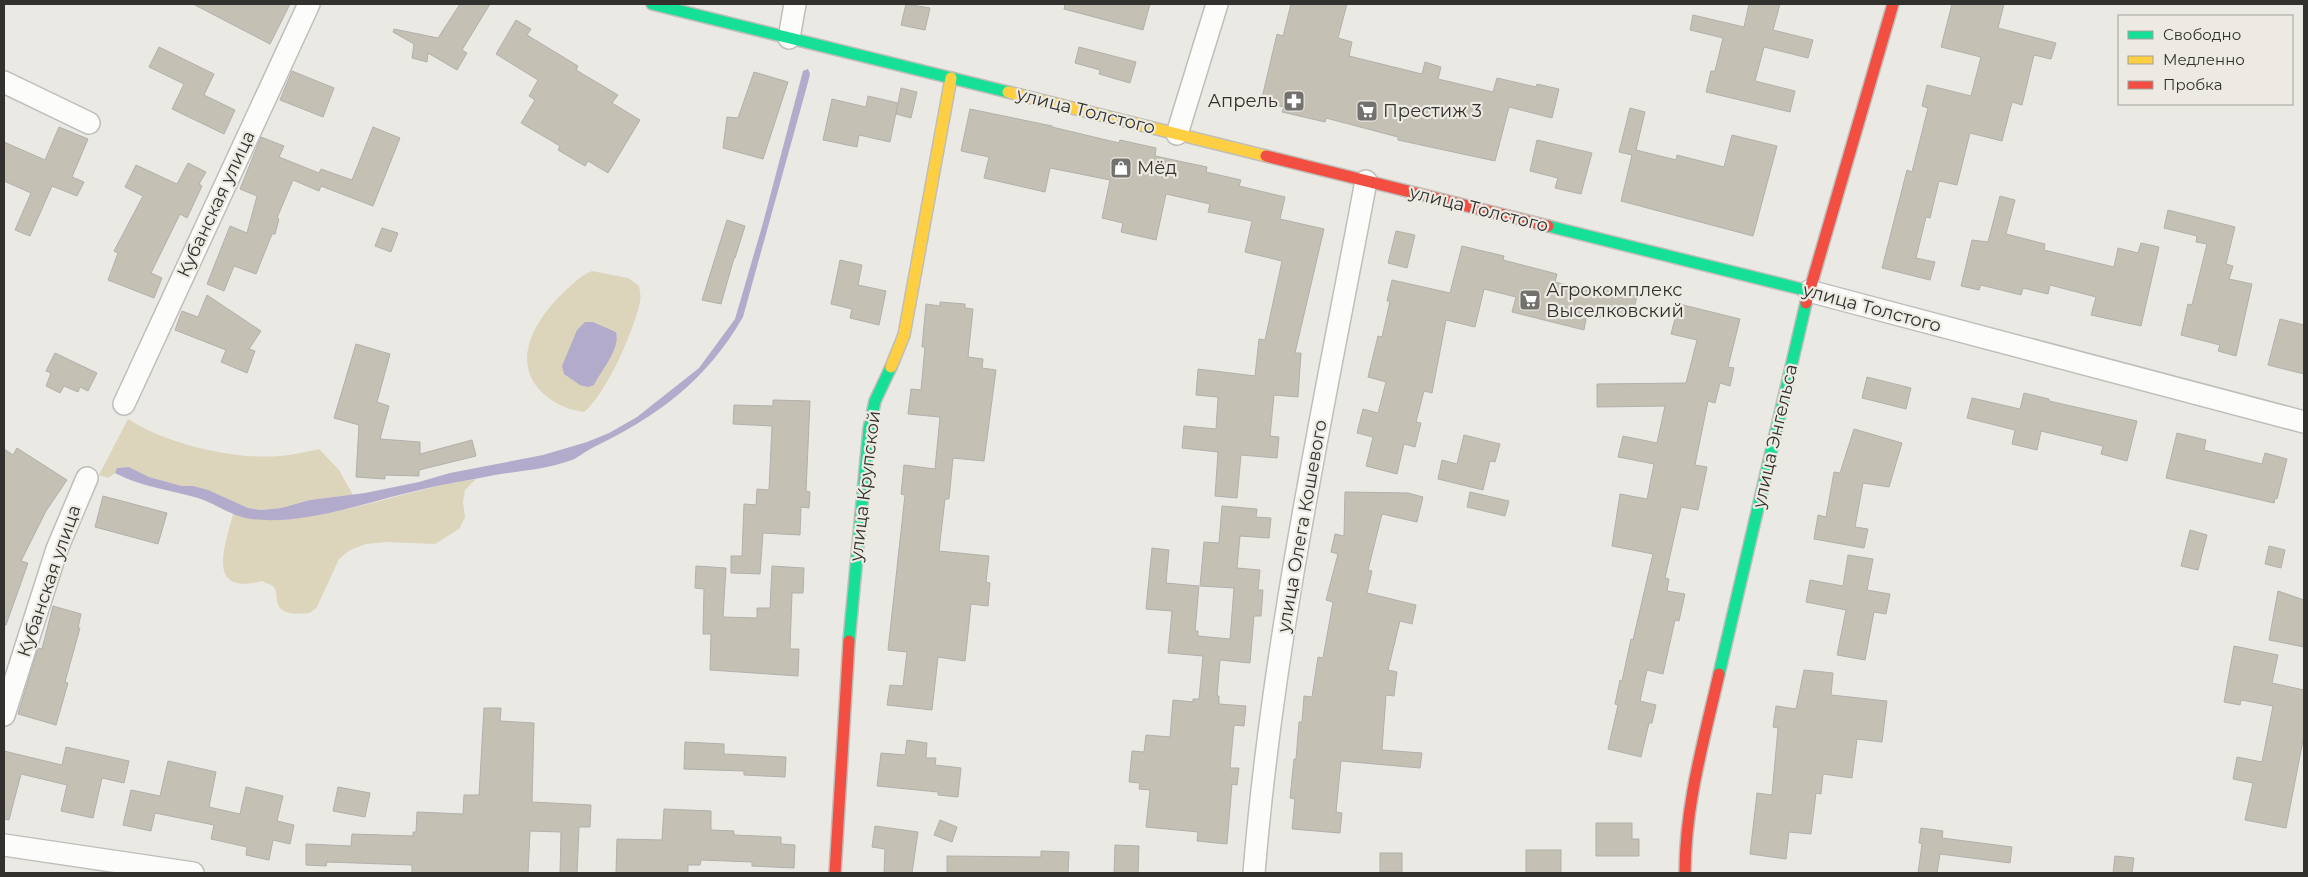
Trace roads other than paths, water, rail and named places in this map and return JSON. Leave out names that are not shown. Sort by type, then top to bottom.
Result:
[{"type":"main road","name":"улица Толстого","points":[[652,4],[1809,291]]},
{"type":"main road","name":"улица Энгельса","points":[[1685,873],[1685,838],[1689,805],[1809,291],[1893,4]]},
{"type":"main road","name":"улица Крупской","points":[[835,873],[856,550],[868,444],[875,402],[885,376],[900,351],[904,335],[951,78]]},
{"type":"street","name":"Кубанская улица","points":[[124,404],[309,4]]},
{"type":"street","points":[[789,38],[795,4]]},
{"type":"street","points":[[1177,134],[1217,4]]},
{"type":"street","points":[[4,82],[89,123]]},
{"type":"street","name":"улица Олега Кошевого","points":[[1254,873],[1273,696],[1298,542],[1366,181]]},
{"type":"street","name":"улица Толстого","points":[[1809,291],[2304,422]]},
{"type":"street","name":"Кубанская улица","points":[[4,715],[57,549],[87,478]]},
{"type":"street","points":[[4,846],[193,873]]},
{"type":"place","name":"Апрель","points":[[1294,101]]},
{"type":"place","name":"Престиж 3","points":[[1367,111]]},
{"type":"place","name":"Мёд","points":[[1121,168]]},
{"type":"place","name":"Агрокомплекс Выселковский","points":[[1530,300]]}]
